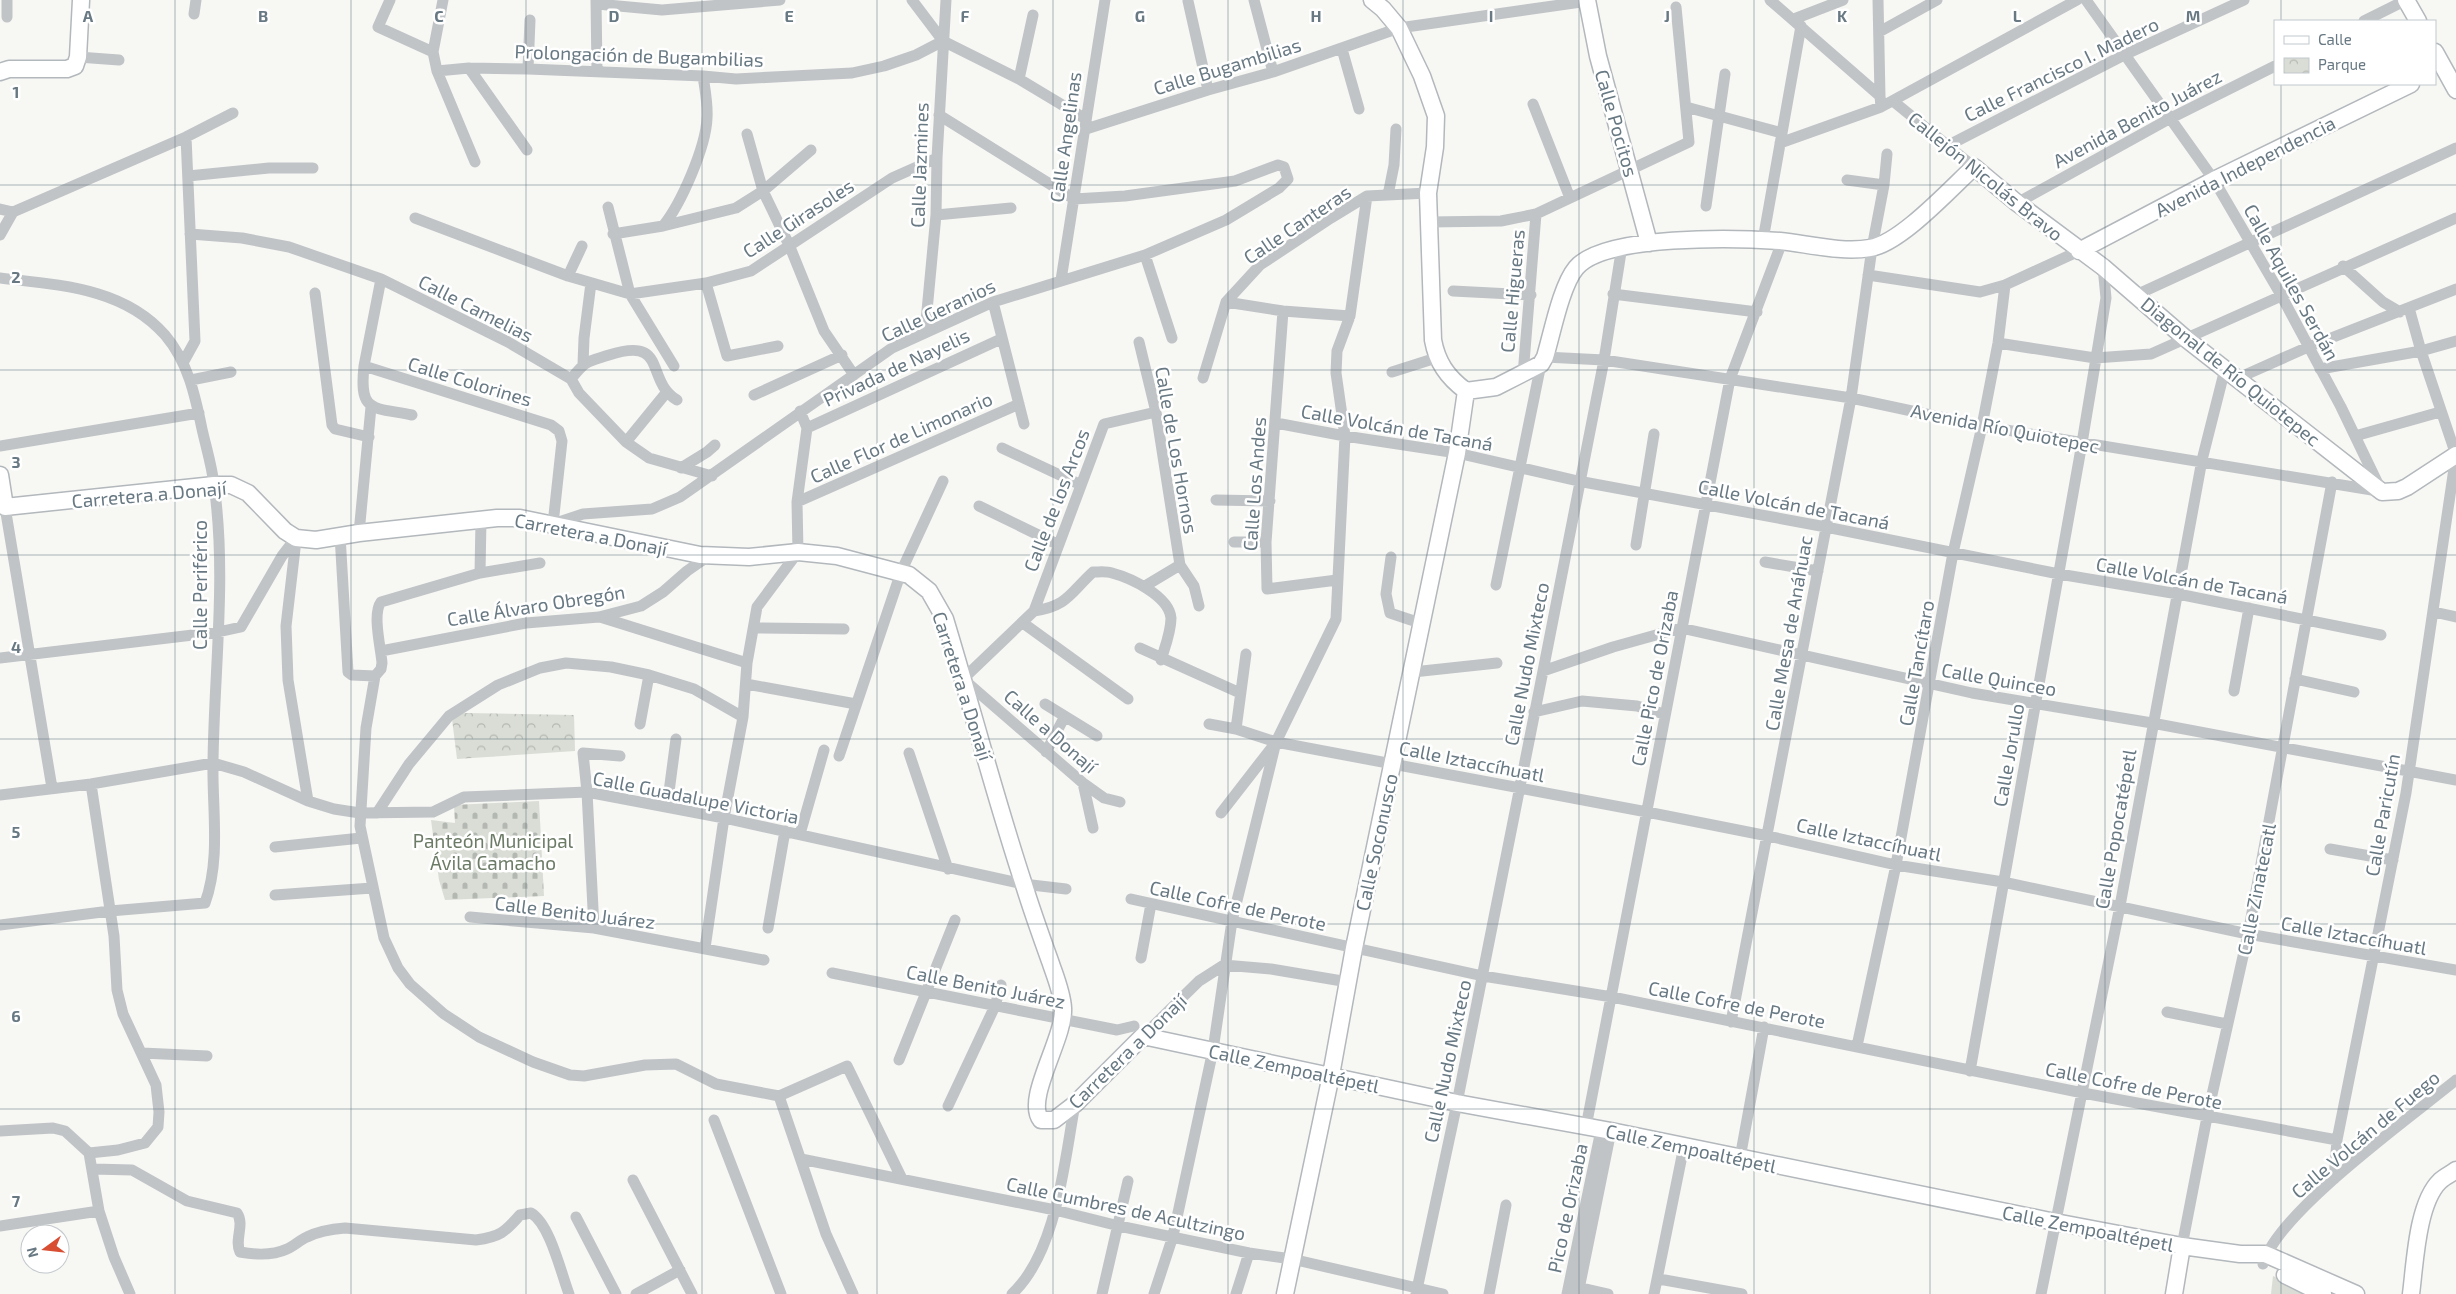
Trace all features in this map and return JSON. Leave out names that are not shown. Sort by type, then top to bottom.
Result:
[{"type":"main road","points":[[0,72],[9,69],[67,69],[75,66],[78,57],[81,0]]},
{"type":"main road","points":[[1372,0],[1383,9],[1399,28],[1422,76],[1436,116],[1435,147],[1428,193],[1433,340],[1436,358],[1452,381],[1466,391],[1496,387],[1522,375],[1543,361],[1563,296],[1577,267],[1596,255],[1622,246],[1722,239],[1763,240],[1847,249],[1872,248],[1905,230],[1974,167]]},
{"type":"main road","points":[[2406,0],[2417,20]]},
{"type":"main road","name":"Calle Pocitos","points":[[1588,1],[1598,56],[1649,243]]},
{"type":"main road","points":[[2436,54],[2456,90]]},
{"type":"main road","name":"Avenida Independencia","points":[[2079,251],[2214,180],[2410,85]]},
{"type":"main road","name":"Callejón Nicolás Bravo","points":[[1974,167],[2079,251]]},
{"type":"main road","name":"Diagonal de Río Quiotepec","points":[[2079,251],[2103,267],[2185,338],[2382,492]]},
{"type":"main road","name":"Calle Soconusco","points":[[1285,1294],[1331,1074],[1354,948],[1392,763],[1423,624],[1457,453],[1466,391]]},
{"type":"main road","name":"Avenida Río Quiotepec","points":[[2382,492],[2398,491],[2406,487],[2456,455]]},
{"type":"main road","points":[[0,475],[3,508]]},
{"type":"main road","name":"Carretera a Donají","points":[[3,508],[214,485],[231,485],[248,493],[285,531],[296,538],[316,540],[340,535],[481,520],[520,518],[597,535],[710,555],[749,558],[798,552],[837,556],[901,572],[916,579],[929,591],[945,620],[1024,884],[1058,984],[1063,1008],[1062,1020],[1057,1041],[1036,1098],[1036,1115],[1040,1120],[1054,1120],[1075,1104],[1138,1031]]},
{"type":"main road","name":"Calle Zempoaltépetl","points":[[1138,1031],[1213,1050],[1331,1074],[1457,1103],[1599,1129],[2055,1222],[2264,1259]]},
{"type":"main road","points":[[2411,1294],[2418,1240],[2430,1197],[2439,1182],[2456,1170]]},
{"type":"main road","name":"Calle Zinatecatl","points":[[2174,1294],[2182,1246]]},
{"type":"main road","points":[[2264,1259],[2323,1294]]},
{"type":"main road","points":[[2264,1259],[2356,1294]]},
{"type":"street","points":[[7,0],[7,17]]},
{"type":"street","points":[[194,14],[196,0]]},
{"type":"street","points":[[390,0],[378,27],[433,52]]},
{"type":"street","points":[[443,0],[433,52],[437,71],[475,162]]},
{"type":"street","points":[[597,71],[596,2],[662,10],[780,0]]},
{"type":"street","points":[[912,0],[943,41],[1019,79],[1084,124]]},
{"type":"street","name":"Calle Jazmines","points":[[925,332],[936,215],[939,115],[946,0]]},
{"type":"street","name":"Calle Angelinas","points":[[1061,280],[1105,0]]},
{"type":"street","points":[[1254,0],[1273,72]]},
{"type":"street","points":[[1770,0],[1798,23],[1881,102]]},
{"type":"street","points":[[1798,23],[1843,0]]},
{"type":"street","points":[[1878,0],[1881,102]]},
{"type":"street","points":[[1879,32],[1937,0]]},
{"type":"street","points":[[1686,107],[1718,115],[1781,138],[1881,102],[1893,101],[2077,0]]},
{"type":"street","name":"Calle Aquiles Serdán","points":[[2086,0],[2214,180],[2281,295],[2355,436],[2382,492]]},
{"type":"street","name":"Calle Francisco I. Madero","points":[[1949,145],[2124,55],[2244,0]]},
{"type":"street","points":[[2366,20],[2406,0]]},
{"type":"street","points":[[1188,1],[1208,90]]},
{"type":"street","name":"Calle Bugambilias","points":[[1084,124],[1273,72],[1399,28],[1588,1]]},
{"type":"street","name":"Calle Higueras","points":[[1522,375],[1531,295],[1536,214],[1689,142],[1676,7]]},
{"type":"street","points":[[1019,79],[1033,15]]},
{"type":"street","points":[[528,69],[530,20]]},
{"type":"street","points":[[1763,240],[1781,138],[1798,23]]},
{"type":"street","name":"Prolongación de Bugambilias","points":[[437,71],[469,68],[528,69],[736,79],[852,72],[892,63],[943,41]]},
{"type":"street","points":[[1342,49],[1359,109]]},
{"type":"street","points":[[78,57],[119,60]]},
{"type":"street","name":"Avenida Benito Juárez","points":[[2017,203],[2169,118],[2274,66]]},
{"type":"street","points":[[469,68],[527,150]]},
{"type":"street","points":[[1706,206],[1725,74]]},
{"type":"street","points":[[663,226],[673,214],[682,195],[701,145],[707,120],[703,76]]},
{"type":"street","name":"Callejón Nicolás Bravo","points":[[1893,101],[1974,167]]},
{"type":"street","points":[[1533,104],[1570,198]]},
{"type":"street","points":[[0,209],[13,212],[186,136],[233,113]]},
{"type":"street","points":[[939,115],[1074,199]]},
{"type":"street","points":[[1388,195],[1394,165],[1396,129]]},
{"type":"street","points":[[747,134],[763,191],[790,247],[824,331],[854,374]]},
{"type":"street","points":[[184,361],[195,340],[186,136]]},
{"type":"street","points":[[2136,295],[2456,148]]},
{"type":"street","points":[[613,234],[663,226],[736,208],[763,191],[810,150]]},
{"type":"street","name":"Calle Mesa de Anáhuac","points":[[1732,1022],[1851,398],[1872,248],[1884,185],[1887,154]]},
{"type":"street","name":"Calle Girasoles","points":[[415,218],[568,276],[630,294],[706,283],[751,271],[790,247],[836,213],[892,178],[937,158]]},
{"type":"street","name":"Calle Geranios","points":[[553,524],[583,514],[652,509],[680,497],[892,348],[993,302],[1145,255],[1226,220],[1280,188],[1288,179],[1284,167],[1278,165],[1235,181],[1125,196],[1074,199]]},
{"type":"street","points":[[188,176],[269,168],[313,168]]},
{"type":"street","points":[[1847,180],[1884,185]]},
{"type":"street","name":"Calle Canteras","points":[[1226,302],[1260,265],[1367,196],[1428,193]]},
{"type":"street","points":[[1154,1294],[1173,1236],[1213,1050],[1232,921],[1276,742],[1336,619],[1346,436],[1336,373],[1337,351],[1350,316],[1367,196]]},
{"type":"street","points":[[608,207],[613,234],[630,294],[674,366]]},
{"type":"street","points":[[936,215],[1011,208]]},
{"type":"street","points":[[0,235],[13,212]]},
{"type":"street","points":[[1430,222],[1501,221],[1536,214]]},
{"type":"street","points":[[1998,343],[2096,358],[2151,354],[2343,266],[2456,218]]},
{"type":"street","name":"Calle Camelias","points":[[190,234],[242,238],[289,247],[381,280],[508,342],[572,379],[579,393],[626,442],[649,458],[712,476]]},
{"type":"street","name":"Calle Pico de Orizaba","points":[[1599,1129],[1612,997],[1664,714],[1707,504],[1730,379],[1782,242]]},
{"type":"street","points":[[568,276],[582,246]]},
{"type":"street","name":"Calle Nudo Mixteco","points":[[1417,1292],[1483,976],[1578,481],[1604,360],[1622,246]]},
{"type":"street","points":[[1868,275],[1980,292],[2005,285],[2079,251]]},
{"type":"street","points":[[1145,255],[1172,338]]},
{"type":"street","points":[[2343,266],[2383,302],[2405,310],[2456,455]]},
{"type":"street","name":"Calle Jorullo","points":[[1970,1071],[2059,574],[2106,298],[2103,267]]},
{"type":"street","name":"Calle Periférico","points":[[0,278],[88,290],[131,306],[164,334],[184,361],[191,380],[214,485],[219,556],[213,763],[214,854],[211,886],[206,903],[110,910]]},
{"type":"street","points":[[381,280],[364,366],[362,386],[365,401],[371,407],[412,415]]},
{"type":"street","points":[[572,379],[583,364],[584,338],[591,283]]},
{"type":"street","points":[[706,283],[727,356],[774,347]]},
{"type":"street","name":"Calle Tancítaro","points":[[1857,1046],[1896,865],[1931,685],[1953,554],[1982,426],[1998,343],[2005,285]]},
{"type":"street","points":[[2230,374],[2308,347],[2456,289]]},
{"type":"street","points":[[1452,291],[1531,295]]},
{"type":"street","points":[[315,293],[332,425],[335,429],[369,437]]},
{"type":"street","points":[[1613,294],[1757,312]]},
{"type":"street","points":[[993,302],[1024,424]]},
{"type":"street","points":[[1203,378],[1226,302],[1350,316]]},
{"type":"street","name":"Calle Los Andes","points":[[1284,310],[1266,542],[1267,589],[1337,580]]},
{"type":"street","name":"Privada de Nayelis","points":[[807,428],[1001,338]]},
{"type":"street","points":[[2320,369],[2421,351],[2456,341]]},
{"type":"street","name":"Calle de Los Hornos","points":[[1139,342],[1156,412],[1180,565]]},
{"type":"street","points":[[583,364],[630,349],[640,350],[648,356],[657,371],[666,393],[677,400]]},
{"type":"street","points":[[754,395],[842,355]]},
{"type":"street","points":[[1392,372],[1436,358]]},
{"type":"street","name":"Avenida Río Quiotepec","points":[[1543,361],[1604,360],[1730,379],[1851,398],[1982,426],[2082,443],[2202,460],[2382,492]]},
{"type":"street","points":[[1496,585],[1543,361]]},
{"type":"street","name":"Calle Colorines","points":[[364,366],[550,425],[559,431],[562,441],[553,524]]},
{"type":"street","points":[[191,380],[231,372]]},
{"type":"street","name":"Calle Popocatépetl","points":[[2040,1294],[2083,1093],[2120,906],[2152,723],[2202,460],[2230,374]]},
{"type":"street","points":[[626,442],[666,393]]},
{"type":"street","name":"Calle Flor de Limonario","points":[[797,502],[1019,404]]},
{"type":"street","points":[[359,533],[371,407]]},
{"type":"street","points":[[705,948],[724,818],[743,717],[747,663],[757,607],[798,552],[797,502],[807,428],[800,411]]},
{"type":"street","name":"Calle de los Arcos","points":[[963,679],[1034,611],[1079,484],[1104,424],[1156,412]]},
{"type":"street","points":[[2355,436],[2440,412]]},
{"type":"street","points":[[0,446],[199,413]]},
{"type":"street","name":"Calle Volcán de Tacaná","points":[[1276,423],[1457,453],[1578,481],[1826,526],[1953,554],[2178,594],[2381,635]]},
{"type":"street","points":[[1636,545],[1646,493],[1654,434]]},
{"type":"street","points":[[681,468],[707,452],[714,445]]},
{"type":"street","points":[[1002,448],[1079,484]]},
{"type":"street","name":"Calle Paricutín","points":[[2334,1179],[2337,1140],[2406,793],[2407,772],[2434,612],[2456,455]]},
{"type":"street","points":[[839,756],[901,572],[943,481]]},
{"type":"street","name":"Calle Zinatecatl","points":[[2182,1246],[2207,1117],[2248,934],[2332,482]]},
{"type":"street","points":[[1216,500],[1270,502]]},
{"type":"street","points":[[979,506],[1058,544]]},
{"type":"street","points":[[3,508],[52,788]]},
{"type":"street","points":[[480,573],[481,520]]},
{"type":"street","points":[[340,535],[348,672],[352,675],[375,676]]},
{"type":"street","points":[[0,658],[218,632],[241,626],[282,556],[296,538]]},
{"type":"street","points":[[296,538],[286,626],[288,680],[308,801]]},
{"type":"street","points":[[1234,542],[1266,542]]},
{"type":"street","name":"Calle Álvaro Obregón","points":[[381,651],[526,623],[599,616],[641,606],[663,592],[687,571],[710,555]]},
{"type":"street","points":[[1391,557],[1386,594],[1390,613],[1423,624]]},
{"type":"street","points":[[1765,562],[1818,571]]},
{"type":"street","points":[[540,563],[480,573],[381,602],[378,606],[377,620],[381,669],[375,676],[366,728],[360,813],[361,838],[384,938],[398,968],[410,984],[444,1014],[497,1046],[570,1075],[584,1076],[651,1064],[676,1064],[716,1084],[779,1096],[847,1066],[902,1180]]},
{"type":"street","points":[[1145,586],[1180,565],[1194,586],[1199,606]]},
{"type":"street","points":[[1034,611],[1048,609],[1063,603],[1093,572],[1111,572],[1145,586],[1168,607],[1171,617],[1161,660]]},
{"type":"street","points":[[2234,691],[2249,608]]},
{"type":"street","points":[[2434,612],[2456,617]]},
{"type":"street","points":[[599,616],[747,663]]},
{"type":"street","points":[[1022,623],[1128,699]]},
{"type":"street","points":[[754,628],[844,629]]},
{"type":"street","name":"Calle Quinceo","points":[[1543,671],[1613,647],[1681,628],[1803,654],[1931,685],[2152,723],[2456,780]]},
{"type":"street","points":[[1140,648],[1161,660],[1240,693]]},
{"type":"street","points":[[1236,729],[1246,654]]},
{"type":"street","points":[[1413,672],[1497,663]]},
{"type":"street","points":[[377,812],[409,764],[450,716],[498,685],[540,668],[566,664],[610,667],[649,675],[694,689],[743,717]]},
{"type":"street","points":[[640,724],[649,675]]},
{"type":"street","name":"Calle a Donají","points":[[963,679],[1082,783],[1104,798],[1120,802]]},
{"type":"street","points":[[2295,679],[2354,692]]},
{"type":"street","points":[[746,684],[856,704]]},
{"type":"street","points":[[1534,712],[1582,701],[1637,706],[1664,714]]},
{"type":"street","points":[[1045,704],[1097,736]]},
{"type":"street","points":[[1046,752],[1065,716]]},
{"type":"street","name":"Calle Iztaccíhuatl","points":[[1210,724],[1236,729],[1276,742],[1768,836],[1896,865],[2003,882],[2248,934],[2456,970]]},
{"type":"street","points":[[667,807],[676,739]]},
{"type":"street","points":[[1220,813],[1276,742]]},
{"type":"street","points":[[800,834],[824,750]]},
{"type":"street","points":[[594,928],[587,792],[583,753],[620,756]]},
{"type":"street","points":[[909,753],[948,869]]},
{"type":"street","points":[[0,795],[91,784],[213,763]]},
{"type":"street","name":"Calle Guadalupe Victoria","points":[[213,763],[238,769],[308,801],[334,809],[360,813],[433,812],[464,797],[587,792],[724,818],[948,869],[1024,884]]},
{"type":"street","points":[[1082,783],[1093,828]]},
{"type":"street","points":[[88,1152],[118,1150],[144,1143],[158,1127],[159,1112],[156,1085],[123,1014],[117,990],[115,944],[91,784]]},
{"type":"street","points":[[768,928],[785,831]]},
{"type":"street","points":[[275,848],[361,838]]},
{"type":"street","points":[[2330,849],[2393,860]]},
{"type":"street","points":[[1024,884],[1066,889]]},
{"type":"street","points":[[275,895],[372,888]]},
{"type":"street","name":"Calle Cofre de Perote","points":[[1132,899],[1483,976],[1612,997],[1857,1046],[1970,1071],[2337,1140]]},
{"type":"street","points":[[1142,958],[1151,904]]},
{"type":"street","points":[[0,925],[110,910]]},
{"type":"street","name":"Calle Benito Juárez","points":[[470,917],[594,928],[764,960]]},
{"type":"street","points":[[899,1060],[955,920]]},
{"type":"street","points":[[1224,966],[1271,969],[1348,982]]},
{"type":"street","name":"Carretera a Donají","points":[[1138,1031],[1194,986],[1224,966]]},
{"type":"street","name":"Calle Benito Juárez","points":[[832,973],[1120,1031],[1138,1031]]},
{"type":"street","points":[[948,1106],[995,1006],[1001,985]]},
{"type":"street","points":[[2167,1012],[2227,1024]]},
{"type":"street","points":[[1740,1158],[1764,1027]]},
{"type":"street","points":[[142,1053],[207,1056]]},
{"type":"street","name":"Calle Volcán de Fuego","points":[[2264,1259],[2277,1235],[2334,1179],[2456,1080]]},
{"type":"street","points":[[779,1096],[826,1234],[853,1294]]},
{"type":"street","points":[[1012,1294],[1023,1284],[1039,1257],[1055,1210],[1075,1104]]},
{"type":"street","points":[[714,1120],[782,1294]]},
{"type":"street","points":[[0,1131],[54,1128],[65,1131],[88,1152],[93,1170],[99,1211],[114,1257],[130,1294]]},
{"type":"street","name":"Pico de Orizaba","points":[[1574,1290],[1599,1129]]},
{"type":"street","points":[[1654,1294],[1684,1146]]},
{"type":"street","name":"Calle Cumbres de Acultzingo","points":[[801,1159],[1055,1210],[1119,1226],[1248,1253],[1292,1260],[1417,1292],[1442,1294]]},
{"type":"street","points":[[93,1170],[132,1170],[187,1201],[237,1213],[240,1217],[238,1248],[240,1252],[248,1254],[267,1255],[286,1250],[307,1237],[328,1229],[346,1228],[476,1240],[494,1238],[512,1226],[520,1215],[527,1212],[534,1215],[544,1226],[569,1294]]},
{"type":"street","points":[[633,1180],[692,1294]]},
{"type":"street","points":[[1102,1294],[1128,1181]]},
{"type":"street","points":[[1489,1294],[1506,1205]]},
{"type":"street","points":[[0,1226],[99,1211]]},
{"type":"street","points":[[576,1217],[616,1294]]},
{"type":"street","points":[[1236,1294],[1248,1253]]},
{"type":"street","points":[[636,1294],[680,1270]]},
{"type":"street","points":[[1658,1279],[1742,1294]]},
{"type":"street","points":[[1574,1290],[1608,1294]]},
{"type":"green space","points":[[464,713],[574,715],[575,751],[457,759],[452,719]]},
{"type":"green space","name":"Panteón Municipal Ávila Camacho","points":[[539,801],[544,896],[445,900],[439,880],[431,820],[455,823],[454,805]]},
{"type":"green space","points":[[2273,1276],[2310,1294],[2271,1294]]}]
